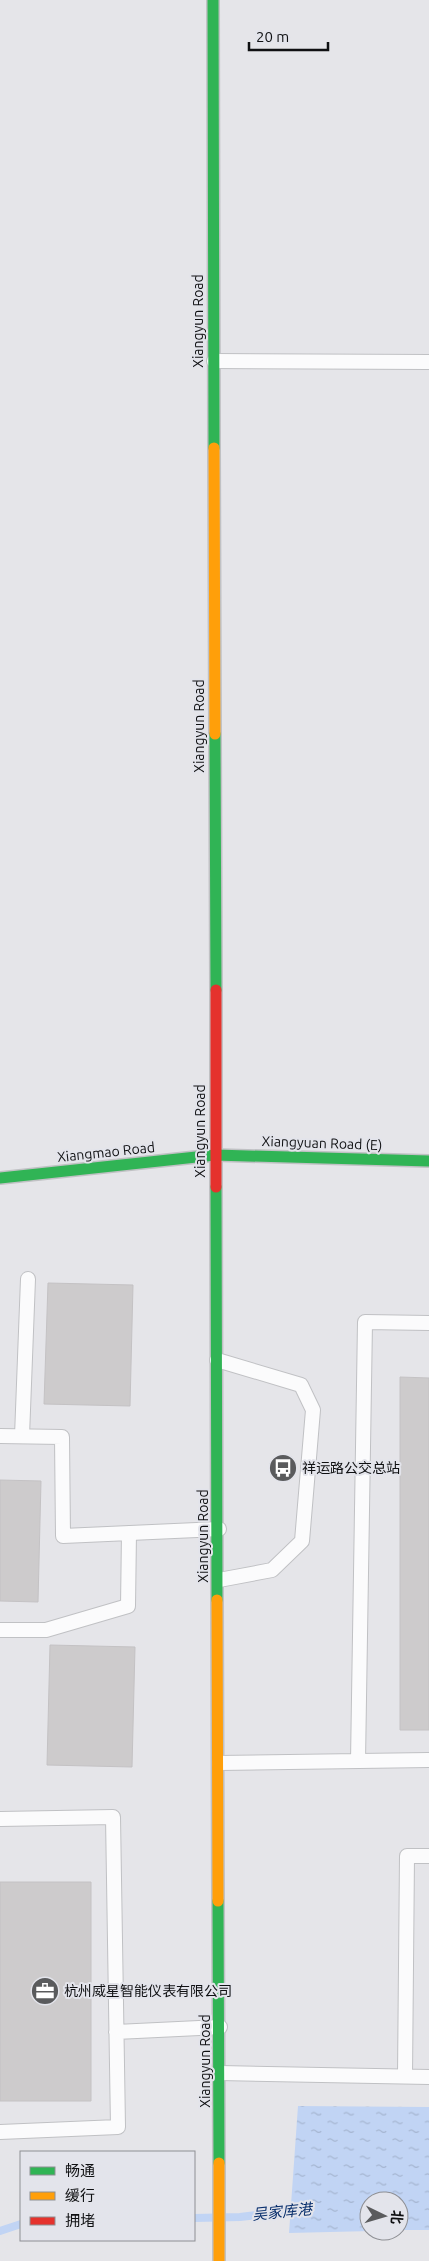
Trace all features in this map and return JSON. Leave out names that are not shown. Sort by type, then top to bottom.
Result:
[{"type":"street","name":"Xiangyun Road","points":[[213,0],[215,1155],[219,1580],[219,2261]]},
{"type":"street","name":"Xiangyuan Road (E)","points":[[215,1155],[429,1161]]},
{"type":"street","name":"Xiangmao Road","points":[[0,1178],[215,1155]]},
{"type":"lane","points":[[214,361],[429,362]]},
{"type":"lane","points":[[22,1436],[28,1279]]},
{"type":"lane","points":[[358,1761],[365,1322],[429,1323]]},
{"type":"lane","points":[[217,1360],[301,1386],[313,1410],[302,1541],[272,1570],[219,1580]]},
{"type":"lane","points":[[0,1436],[62,1437],[63,1536],[218,1529]]},
{"type":"lane","points":[[0,1630],[46,1630],[128,1606],[129,1533]]},
{"type":"lane","points":[[219,1763],[429,1760]]},
{"type":"lane","points":[[0,1820],[113,1817],[118,2127],[0,2132]]},
{"type":"lane","points":[[405,2076],[407,1856],[429,1856]]},
{"type":"lane","points":[[116,2032],[220,2027]]},
{"type":"lane","points":[[220,2073],[429,2077]]},
{"type":"water","points":[[298,2106],[429,2107],[429,2230],[409,2230],[409,2191],[359,2191],[359,2231],[289,2233]]},
{"type":"building","points":[[48,1283],[133,1285],[130,1406],[44,1404]]},
{"type":"building","points":[[400,1377],[429,1378],[429,1730],[400,1730]]},
{"type":"building","points":[[0,1480],[41,1481],[38,1602],[0,1601]]},
{"type":"building","points":[[50,1645],[135,1647],[132,1767],[47,1765]]},
{"type":"building","name":"杭州威星智能仪表有限公司","points":[[0,1882],[91,1882],[91,2101],[0,2101]]},
{"type":"waterway","name":"吴家库港","points":[[195,2218],[240,2217],[299,2210]]},
{"type":"waterway","name":"吴家库港","points":[[0,2231],[20,2224]]},
{"type":"traffic: fast","points":[[213,0],[214,448]]},
{"type":"traffic: fast","points":[[215,734],[216,990]]},
{"type":"traffic: fast","points":[[0,1178],[215,1155],[429,1161]]},
{"type":"traffic: fast","points":[[216,1187],[217,1600]]},
{"type":"traffic: fast","points":[[218,1901],[219,2163]]},
{"type":"traffic: slow","points":[[214,448],[215,734]]},
{"type":"traffic: slow","points":[[217,1600],[218,1901]]},
{"type":"traffic: slow","points":[[219,2163],[219,2261]]},
{"type":"traffic: jam","points":[[216,990],[216,1187]]},
{"type":"place","name":"祥运路公交总站","points":[[283,1468]]},
{"type":"place","name":"杭州威星智能仪表有限公司","points":[[45,1991]]}]
